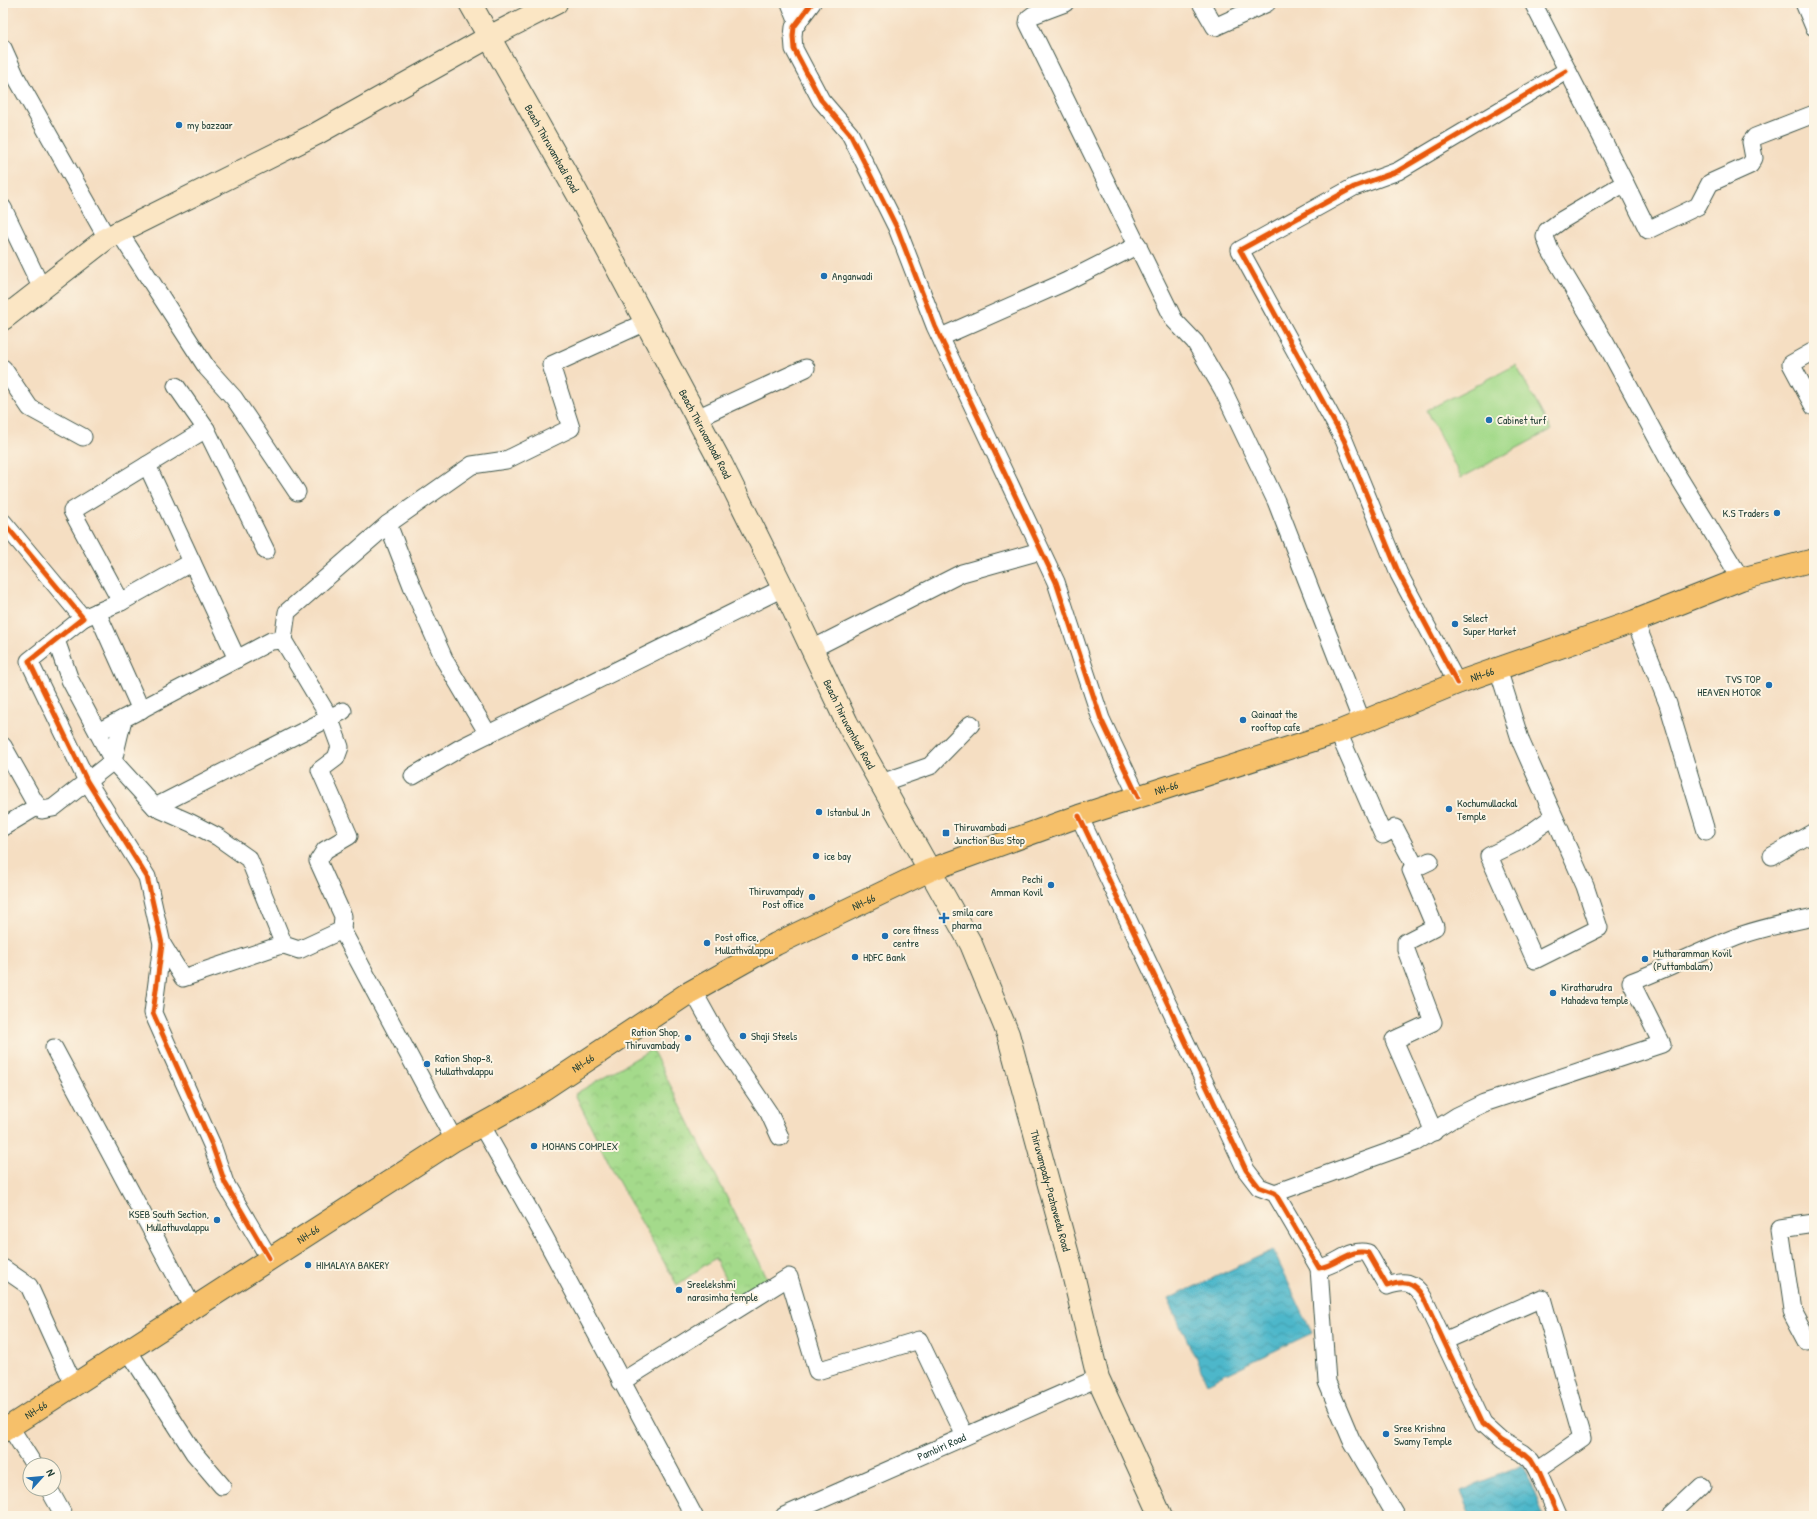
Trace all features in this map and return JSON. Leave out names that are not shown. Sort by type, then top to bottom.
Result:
[{"type":"main road","name":"Beach Thiruvambadi Road","points":[[470,3],[576,193],[697,418],[783,588],[847,723],[930,870]]},
{"type":"main road","points":[[3,319],[113,235],[316,134],[489,37],[556,3]]},
{"type":"main road","name":"NH-66","points":[[6,1429],[454,1140],[482,1126],[530,1098],[693,991],[776,944],[930,870],[1079,816],[1338,732],[1457,682],[1635,621],[1741,579],[1814,560]]},
{"type":"main road","name":"Thiruvampady-Pazhaveedu Road","points":[[930,870],[971,944],[1008,1034],[1071,1266],[1098,1378],[1161,1516]]},
{"type":"street","points":[[790,3],[798,23]]},
{"type":"street","points":[[812,3],[794,27],[794,49],[821,100],[850,134],[897,228],[917,283],[941,337],[1040,551],[1056,582],[1101,720],[1138,797]]},
{"type":"street","points":[[1065,3],[1033,15],[1029,18],[1028,23],[1174,320],[1195,342],[1223,390],[1276,501],[1362,722]]},
{"type":"street","points":[[1201,3],[1215,28],[1267,3]]},
{"type":"street","points":[[1533,3],[1566,71],[1648,230],[1698,206],[1710,183],[1750,165],[1754,158],[1751,142],[1755,137],[1814,114]]},
{"type":"street","points":[[1804,3],[1814,27]]},
{"type":"street","points":[[3,48],[16,77],[113,235],[207,368],[234,398],[298,492]]},
{"type":"street","points":[[1457,682],[1399,574],[1344,440],[1240,250],[1354,186],[1398,170],[1566,71]]},
{"type":"street","points":[[1625,183],[1562,220],[1547,231],[1544,237],[1550,250],[1605,342],[1672,468],[1741,579]]},
{"type":"street","points":[[3,208],[42,289]]},
{"type":"street","points":[[941,337],[1065,282],[1138,245]]},
{"type":"street","points":[[454,1140],[342,930],[343,916],[318,861],[324,850],[348,836],[320,770],[336,758],[340,747],[336,714],[283,640],[287,612],[388,524],[472,465],[506,460],[571,428],[551,366],[646,322]]},
{"type":"street","points":[[1814,352],[1791,364],[1814,407]]},
{"type":"street","points":[[3,368],[30,408],[83,437]]},
{"type":"street","points":[[697,418],[806,368]]},
{"type":"street","points":[[176,386],[206,429],[266,551]]},
{"type":"street","points":[[121,602],[72,511],[206,429]]},
{"type":"street","points":[[147,465],[238,659]]},
{"type":"street","points":[[3,522],[90,615],[141,710]]},
{"type":"street","points":[[388,524],[412,586],[445,661],[488,734]]},
{"type":"street","points":[[812,649],[962,573],[1040,551]]},
{"type":"street","points":[[192,562],[121,602],[90,615],[30,660],[87,781],[147,877],[162,944],[183,978],[278,946],[284,945],[299,950],[342,930]]},
{"type":"street","points":[[413,776],[462,746],[783,588]]},
{"type":"street","points":[[1635,621],[1668,704],[1706,831]]},
{"type":"street","points":[[56,640],[70,680],[113,761],[155,807],[211,833],[249,859],[284,945]]},
{"type":"street","points":[[98,732],[271,641],[283,640]]},
{"type":"street","points":[[1498,669],[1521,742],[1553,817],[1585,886],[1599,928],[1535,960],[1489,856],[1518,842],[1553,817]]},
{"type":"street","points":[[155,807],[336,714]]},
{"type":"street","points":[[3,746],[38,806],[42,810],[53,808],[113,761],[123,719]]},
{"type":"street","points":[[881,783],[930,766],[972,724]]},
{"type":"street","points":[[1338,732],[1383,835],[1395,828],[1423,865],[1411,870],[1435,927],[1406,942],[1406,950],[1433,1022],[1394,1040],[1434,1132]]},
{"type":"street","points":[[3,827],[38,806]]},
{"type":"street","points":[[1079,816],[1246,1170],[1259,1187],[1275,1193],[1320,1268],[1327,1382],[1351,1439],[1396,1516]]},
{"type":"street","points":[[1772,856],[1814,832]]},
{"type":"street","points":[[1275,1193],[1416,1142],[1457,1116],[1484,1103],[1662,1044],[1631,982],[1663,971],[1715,946],[1743,935],[1814,917]]},
{"type":"street","points":[[162,944],[153,1014],[212,1145],[225,1183],[269,1258]]},
{"type":"street","points":[[693,991],[723,1045],[768,1113],[780,1137]]},
{"type":"street","points":[[54,1048],[193,1308]]},
{"type":"street","points":[[482,1126],[544,1236],[694,1516]]},
{"type":"street","points":[[1809,1343],[1792,1312],[1780,1228],[1814,1223]]},
{"type":"street","points":[[1320,1268],[1328,1266],[1352,1253],[1359,1251],[1368,1253],[1387,1286],[1398,1282],[1417,1287],[1483,1424],[1502,1441],[1524,1453],[1537,1470],[1557,1516]]},
{"type":"street","points":[[3,1268],[29,1286],[74,1385]]},
{"type":"street","points":[[621,1382],[789,1277],[818,1372],[919,1340],[965,1436]]},
{"type":"street","points":[[1444,1341],[1542,1298],[1582,1439],[1537,1470]]},
{"type":"street","points":[[128,1350],[194,1453],[222,1486]]},
{"type":"street","name":"Pambiri Road","points":[[784,1516],[1098,1378]]},
{"type":"street","points":[[6,1429],[28,1457]]},
{"type":"street","points":[[1670,1516],[1702,1486]]},
{"type":"street","points":[[53,1497],[64,1516]]},
{"type":"green space","name":"Cabinet turf","points":[[1516,365],[1551,430],[1461,478],[1427,410]]},
{"type":"green space","points":[[652,1049],[770,1283],[737,1304],[715,1258],[677,1285],[617,1179],[575,1094]]},
{"type":"water","points":[[1273,1250],[1312,1333],[1207,1383],[1168,1299]]},
{"type":"water","points":[[1523,1465],[1544,1516],[1471,1516],[1461,1490]]},
{"type":"cycle path","points":[[812,3],[794,27],[794,49],[821,100],[850,134],[897,228],[935,326],[1056,582],[1101,719],[1138,797]]},
{"type":"cycle path","points":[[1457,683],[1399,574],[1344,440],[1240,250],[1354,187],[1398,171],[1566,71]]},
{"type":"cycle path","points":[[3,522],[83,618],[29,661],[87,781],[147,877],[162,944],[153,1013],[212,1145],[225,1183],[269,1258]]},
{"type":"cycle path","points":[[1079,816],[1246,1170],[1259,1187],[1275,1193],[1319,1268],[1332,1264],[1355,1253],[1368,1253],[1387,1286],[1398,1283],[1408,1283],[1416,1288],[1423,1297],[1483,1424],[1502,1441],[1523,1453],[1531,1460],[1537,1470],[1557,1516]]},
{"type":"place","name":"my bazzaar","points":[[179,125]]},
{"type":"place","name":"Anganwadi","points":[[824,276]]},
{"type":"place","name":"Cabinet turf","points":[[1489,420]]},
{"type":"place","name":"K.S Traders","points":[[1777,513]]},
{"type":"place","name":"Select Super Market","points":[[1455,624]]},
{"type":"place","name":"TVS TOP HEAVEN MOTOR","points":[[1769,685]]},
{"type":"place","name":"Qainaat the rooftop cafe","points":[[1243,720]]},
{"type":"place","name":"Kochumullackal Temple","points":[[1449,809]]},
{"type":"place","name":"Istanbul Jn","points":[[819,812]]},
{"type":"place","name":"Thiruvambadi Junction Bus Stop","points":[[946,833]]},
{"type":"place","name":"ice bay","points":[[816,856]]},
{"type":"place","name":"Pechi Amman Kovil","points":[[1051,885]]},
{"type":"place","name":"Thiruvampady Post office","points":[[812,897]]},
{"type":"place","name":"smila care pharma","points":[[944,918]]},
{"type":"place","name":"core fitness centre","points":[[885,936]]},
{"type":"place","name":"Post office, Mullathvalappu","points":[[707,943]]},
{"type":"place","name":"HDFC Bank","points":[[855,957]]},
{"type":"place","name":"Mutharamman Kovil (Puttambalam)","points":[[1645,959]]},
{"type":"place","name":"Kiratharudra Mahadeva temple","points":[[1553,993]]},
{"type":"place","name":"Shaji Steels","points":[[743,1036]]},
{"type":"place","name":"Ration Shop, Thiruvambady","points":[[688,1038]]},
{"type":"place","name":"Ration Shop-8, Mullathvalappu","points":[[427,1064]]},
{"type":"place","name":"MOHANS COMPLEX","points":[[534,1146]]},
{"type":"place","name":"KSEB South Section, Mullathuvalappu","points":[[217,1220]]},
{"type":"place","name":"HIMALAYA BAKERY","points":[[308,1265]]},
{"type":"place","name":"Sreelekshmi narasimha temple","points":[[679,1290]]},
{"type":"place","name":"Sree Krishna Swamy Temple","points":[[1386,1434]]}]
